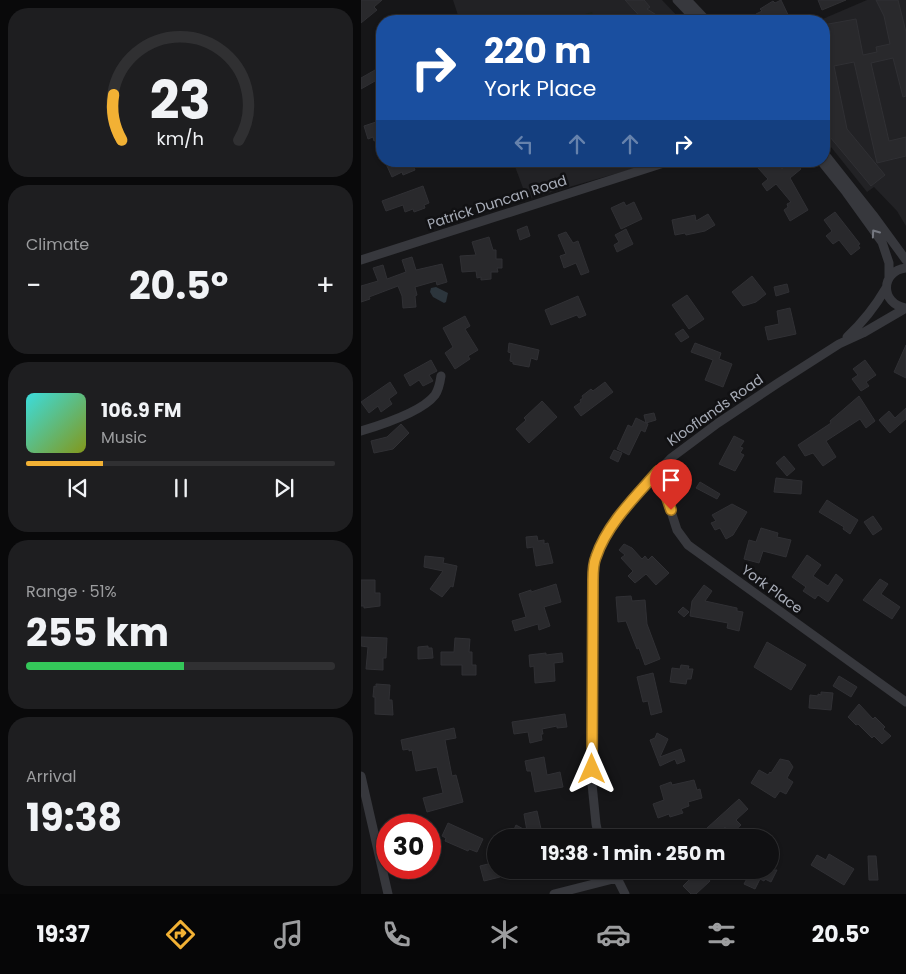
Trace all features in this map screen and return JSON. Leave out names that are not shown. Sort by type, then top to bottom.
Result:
[{"type":"street","points":[[677,0],[691,15]]},
{"type":"street","points":[[687,0],[701,15]]},
{"type":"street","points":[[830,161],[873,214],[906,260]]},
{"type":"street","name":"Patrick Duncan Road","points":[[361,260],[651,167]]},
{"type":"street","points":[[826,167],[882,242],[887,256],[889,278]]},
{"type":"street","points":[[889,278],[897,270],[906,268]]},
{"type":"street","name":"Klooflands Road","points":[[839,344],[864,321],[886,288],[889,278]]},
{"type":"street","points":[[886,288],[891,300],[900,307],[906,308]]},
{"type":"street","name":"Klooflands Road","points":[[598,829],[593,784],[592,629],[594,565],[600,548],[611,528],[658,471],[685,447],[718,423],[839,344],[906,308]]},
{"type":"street","points":[[361,431],[418,408],[435,394],[441,376]]},
{"type":"street","name":"York Place","points":[[658,471],[677,530],[688,544],[906,702]]},
{"type":"street","points":[[361,776],[388,894]]},
{"type":"street","points":[[554,894],[600,879]]},
{"type":"street","points":[[618,879],[625,894]]},
{"type":"shaded area","points":[[453,0],[662,0],[676,15],[458,15]]},
{"type":"shaded area","points":[[867,0],[906,0],[906,226],[897,211],[874,187],[867,192],[830,146],[830,16]]},
{"type":"shaded area","points":[[592,12],[593,15],[581,15]]},
{"type":"shaded area","points":[[515,167],[639,167],[527,199]]},
{"type":"shaded area","points":[[436,287],[448,293],[446,302],[444,303],[433,297],[430,292],[431,288]]},
{"type":"building","points":[[361,0],[382,0],[374,7],[377,10],[361,23]]},
{"type":"building","points":[[625,0],[644,0],[650,7],[647,9],[656,15],[639,15]]},
{"type":"building","points":[[781,0],[788,15],[757,15],[762,11],[760,9],[773,1],[775,3]]},
{"type":"building","points":[[818,0],[846,0],[822,10]]},
{"type":"building","points":[[876,0],[898,0],[906,32],[906,96],[903,97],[893,58],[871,63],[889,141],[906,137],[906,156],[877,163],[854,62],[834,66],[847,129],[885,175],[871,186],[830,137],[830,24],[856,19],[863,55],[877,52],[876,47],[890,44],[884,16]]},
{"type":"building","points":[[376,69],[376,80],[361,89],[361,78]]},
{"type":"building","points":[[376,122],[376,140],[374,141],[373,137],[368,139],[364,126]]},
{"type":"building","points":[[387,167],[414,167],[415,170],[403,175],[402,172],[392,177]]},
{"type":"building","points":[[780,167],[782,169],[784,167],[799,167],[801,169],[790,178],[808,210],[790,221],[784,210],[788,207],[787,204],[791,202],[776,184],[767,191],[762,184],[768,179],[758,168]]},
{"type":"building","points":[[423,186],[429,203],[424,205],[425,208],[414,212],[413,209],[405,212],[403,205],[386,211],[382,201]]},
{"type":"building","points":[[624,202],[626,206],[634,202],[642,219],[621,229],[611,208]]},
{"type":"building","points":[[835,212],[860,244],[858,245],[860,248],[851,255],[839,240],[833,244],[826,236],[832,231],[824,220]]},
{"type":"building","points":[[708,214],[715,225],[705,231],[675,235],[672,220],[695,215],[696,221]]},
{"type":"building","points":[[527,226],[530,236],[520,240],[517,230]]},
{"type":"building","points":[[626,229],[633,244],[617,252],[614,245],[619,242],[615,235]]},
{"type":"building","points":[[566,232],[573,243],[578,241],[589,272],[581,275],[576,263],[564,268],[560,256],[566,254],[558,235]]},
{"type":"building","points":[[489,237],[493,250],[496,250],[496,259],[502,259],[502,268],[497,268],[498,272],[491,272],[491,279],[481,280],[481,277],[477,278],[476,271],[462,272],[460,256],[476,255],[472,242]]},
{"type":"building","points":[[412,257],[416,270],[442,264],[447,282],[437,285],[436,281],[415,287],[417,295],[415,296],[416,307],[403,308],[402,296],[398,286],[361,302],[361,286],[378,281],[373,268],[383,265],[387,279],[406,272],[402,260]]},
{"type":"building","points":[[752,276],[766,294],[756,302],[743,306],[732,292]]},
{"type":"building","points":[[787,284],[789,292],[776,296],[774,287]]},
{"type":"building","points":[[687,295],[704,319],[689,329],[672,305]]},
{"type":"building","points":[[578,296],[586,315],[579,318],[577,315],[551,325],[545,310]]},
{"type":"building","points":[[790,308],[796,334],[768,340],[765,327],[779,324],[777,311]]},
{"type":"building","points":[[465,316],[470,326],[465,329],[478,350],[468,356],[470,359],[455,369],[445,353],[453,347],[443,328]]},
{"type":"building","points":[[683,329],[689,337],[681,342],[675,334]]},
{"type":"building","points":[[509,343],[539,350],[537,360],[531,358],[529,367],[513,364],[510,361],[511,353],[508,352]]},
{"type":"building","points":[[695,343],[721,353],[719,359],[732,364],[723,387],[705,380],[713,360],[691,352]]},
{"type":"building","points":[[906,345],[906,378],[894,372]]},
{"type":"building","points":[[431,360],[437,371],[429,375],[433,381],[423,386],[419,380],[410,386],[404,375]]},
{"type":"building","points":[[865,360],[876,375],[866,382],[869,386],[861,391],[852,379],[858,375],[853,369]]},
{"type":"building","points":[[390,382],[397,393],[389,399],[392,404],[381,412],[378,406],[369,413],[361,402]]},
{"type":"building","points":[[605,382],[613,392],[581,416],[574,407],[581,402],[582,396]]},
{"type":"building","points":[[859,396],[875,421],[866,428],[860,419],[826,441],[836,457],[823,466],[813,453],[805,456],[798,445],[831,423],[830,421]]},
{"type":"building","points":[[542,401],[557,417],[529,443],[516,429],[526,420],[524,418]]},
{"type":"building","points":[[906,408],[906,419],[890,433],[879,420],[889,411],[895,418]]},
{"type":"building","points":[[654,413],[656,420],[646,423],[644,415]]},
{"type":"building","points":[[636,418],[648,424],[645,432],[641,430],[629,455],[617,449],[628,425],[632,427]]},
{"type":"building","points":[[401,424],[409,433],[393,449],[374,453],[371,441],[387,437]]},
{"type":"building","points":[[734,436],[744,441],[740,447],[743,448],[740,453],[744,455],[735,471],[719,464]]},
{"type":"building","points":[[614,450],[622,453],[618,462],[610,458]]},
{"type":"building","points":[[784,456],[795,469],[787,476],[776,463]]},
{"type":"building","points":[[776,478],[802,481],[801,494],[774,492]]},
{"type":"building","points":[[700,482],[720,494],[717,499],[696,488]]},
{"type":"building","points":[[827,500],[858,520],[850,534],[843,529],[844,527],[819,512]]},
{"type":"building","points":[[732,504],[747,512],[733,535],[726,539],[720,528],[715,530],[711,523],[716,521],[712,515]]},
{"type":"building","points":[[873,516],[882,529],[873,535],[864,522]]},
{"type":"building","points":[[761,528],[778,533],[777,537],[791,540],[786,557],[763,551],[759,563],[744,559],[749,540],[756,542]]},
{"type":"building","points":[[537,536],[538,541],[544,540],[544,544],[548,543],[553,563],[536,566],[533,547],[527,548],[526,537]]},
{"type":"building","points":[[624,544],[632,548],[642,559],[645,556],[648,560],[652,556],[669,573],[656,585],[646,574],[635,583],[628,576],[633,571],[621,558],[625,555],[619,550]]},
{"type":"building","points":[[807,555],[821,565],[813,576],[828,586],[836,574],[843,580],[828,602],[818,595],[815,599],[803,591],[806,587],[792,577]]},
{"type":"building","points":[[425,556],[444,558],[443,563],[457,566],[453,587],[451,586],[442,597],[430,589],[443,571],[424,567]]},
{"type":"building","points":[[880,579],[888,584],[881,594],[900,607],[892,619],[863,600]]},
{"type":"building","points":[[361,580],[375,580],[375,593],[380,593],[380,606],[364,608],[364,606],[361,606]]},
{"type":"building","points":[[556,584],[561,602],[544,607],[550,626],[539,630],[538,624],[515,631],[512,621],[526,617],[519,594]]},
{"type":"building","points":[[704,585],[712,591],[705,601],[737,608],[737,611],[743,612],[739,631],[727,628],[728,623],[690,616],[692,601]]},
{"type":"building","points":[[631,596],[632,601],[645,600],[647,624],[660,659],[645,665],[626,621],[618,622],[616,597]]},
{"type":"building","points":[[683,607],[689,612],[684,617],[678,612]]},
{"type":"building","points":[[361,637],[387,638],[383,670],[366,669],[368,647],[361,646]]},
{"type":"building","points":[[455,638],[470,639],[469,652],[472,652],[472,665],[476,665],[476,675],[462,675],[462,665],[441,665],[441,652],[454,652]]},
{"type":"building","points":[[767,642],[806,665],[791,690],[754,667]]},
{"type":"building","points":[[428,646],[428,648],[432,648],[433,658],[418,659],[418,647]]},
{"type":"building","points":[[546,653],[546,655],[562,653],[563,662],[554,663],[555,681],[535,683],[534,666],[530,667],[529,655]]},
{"type":"building","points":[[681,665],[689,666],[688,669],[693,669],[691,679],[687,679],[686,684],[670,682],[672,668],[680,669]]},
{"type":"building","points":[[653,673],[662,712],[651,715],[648,701],[643,702],[637,677]]},
{"type":"building","points":[[839,676],[857,687],[851,697],[833,686]]},
{"type":"building","points":[[376,684],[390,685],[389,700],[392,700],[393,715],[375,714],[375,697],[373,697]]},
{"type":"building","points":[[821,692],[833,693],[831,710],[809,708],[810,695],[818,696],[818,694],[821,695]]},
{"type":"building","points":[[859,704],[873,719],[875,717],[885,727],[883,729],[891,736],[882,744],[874,736],[872,738],[848,717]]},
{"type":"building","points":[[565,714],[567,727],[557,728],[557,726],[542,729],[542,740],[530,743],[528,732],[514,734],[512,722]]},
{"type":"building","points":[[454,728],[456,738],[445,740],[452,776],[456,775],[463,802],[427,812],[423,798],[443,793],[437,767],[416,771],[412,750],[403,750],[401,740]]},
{"type":"building","points":[[657,733],[668,739],[660,757],[681,749],[685,761],[677,764],[675,759],[660,766],[650,740],[655,738]]},
{"type":"building","points":[[544,757],[547,775],[560,772],[563,787],[535,792],[531,771],[527,771],[525,761]]},
{"type":"building","points":[[780,759],[789,761],[793,767],[787,778],[793,782],[786,794],[780,791],[775,798],[751,783],[759,770],[768,775],[771,773]]},
{"type":"building","points":[[694,780],[697,790],[700,789],[702,798],[688,802],[689,806],[681,809],[683,813],[670,817],[669,814],[658,818],[653,804],[664,800],[660,786],[671,782],[672,785]]},
{"type":"building","points":[[739,799],[748,809],[736,820],[741,825],[737,829],[727,829],[725,827],[723,829],[706,829]]},
{"type":"building","points":[[537,811],[541,829],[527,829],[524,814]]},
{"type":"building","points":[[448,823],[483,839],[477,852],[469,849],[468,851],[445,841],[446,838],[442,836]]},
{"type":"building","points":[[516,825],[523,829],[514,829]]},
{"type":"building","points":[[829,854],[854,869],[844,885],[811,865],[817,855],[826,860]]},
{"type":"building","points":[[868,856],[876,856],[878,880],[869,880]]},
{"type":"building","points":[[487,864],[487,879],[492,879],[484,881],[480,866]]},
{"type":"building","points":[[708,879],[710,881],[696,894],[691,894],[683,886],[689,880]]},
{"type":"building","points":[[747,879],[760,879],[755,889],[744,884]]},
{"type":"route","points":[[592,769],[593,580],[596,557],[611,528],[658,471],[671,510]]}]
